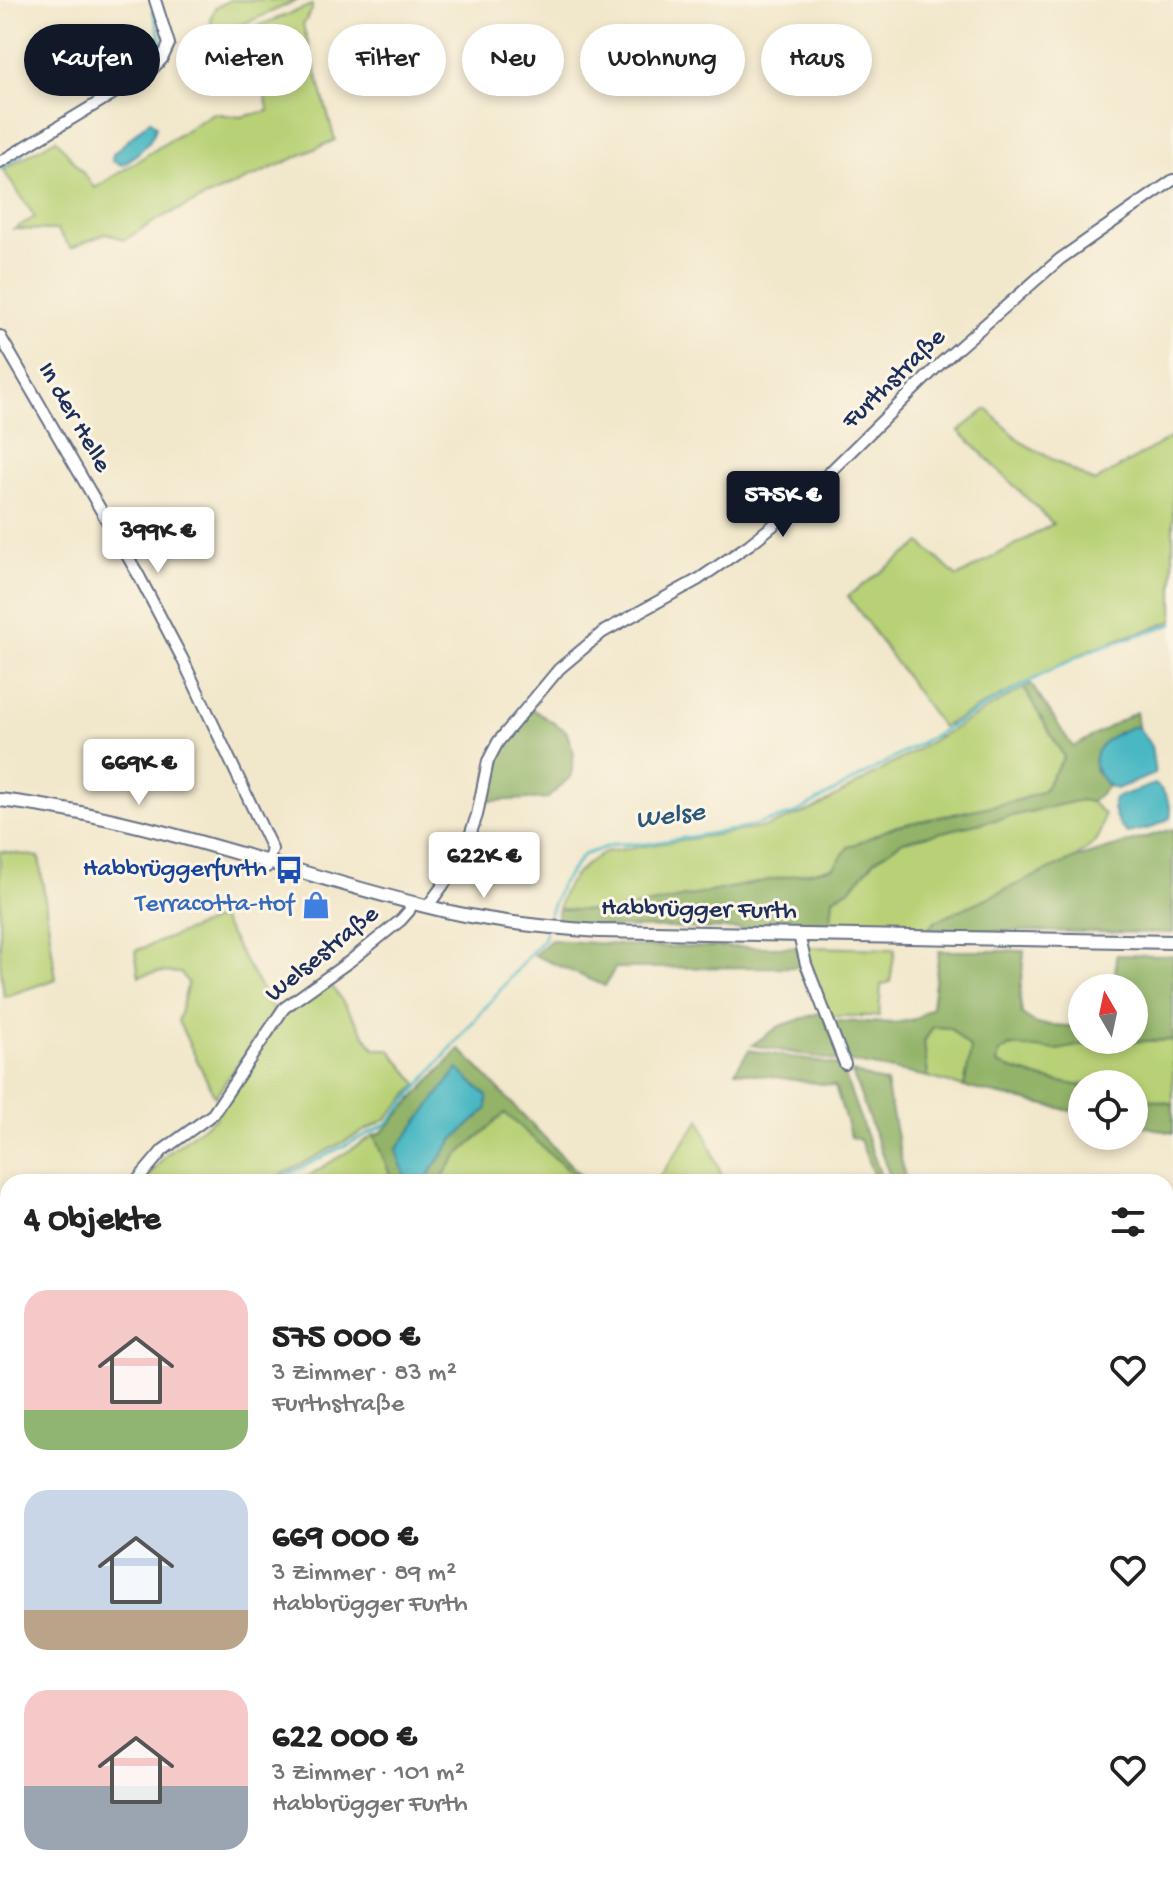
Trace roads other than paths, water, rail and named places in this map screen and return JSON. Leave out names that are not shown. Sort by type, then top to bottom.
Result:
[{"type":"street","points":[[0,162],[149,72],[162,59],[169,44],[155,0]]},
{"type":"street","name":"Furthstraße","points":[[427,907],[466,847],[477,815],[488,761],[498,742],[559,669],[603,632],[699,579],[750,544],[786,515],[942,362],[1060,259],[1173,180]]},
{"type":"street","name":"In der Helle","points":[[0,336],[139,576],[182,658],[272,849],[268,864]]},
{"type":"street","name":"Habbrügger Furth","points":[[0,800],[115,819],[427,907],[536,926],[1173,942]]},
{"type":"street","name":"Welsestraße","points":[[143,1174],[163,1150],[213,1114],[284,1008],[401,920],[412,903]]},
{"type":"street","points":[[799,935],[806,964],[845,1064]]},
{"type":"water","points":[[150,120],[156,126],[143,148],[123,165],[112,161],[113,154]]},
{"type":"water","points":[[1131,727],[1138,727],[1151,746],[1155,774],[1116,789],[1106,783],[1096,768],[1096,753],[1107,740]]},
{"type":"water","points":[[1155,784],[1167,799],[1170,818],[1151,828],[1127,833],[1116,817],[1114,798]]},
{"type":"water","points":[[458,1069],[487,1096],[487,1109],[453,1140],[430,1174],[404,1174],[396,1150]]},
{"type":"waterway","points":[[153,11],[162,43],[161,51]]},
{"type":"waterway","points":[[0,169],[23,154]]},
{"type":"waterway","name":"Welse","points":[[546,923],[561,884],[583,855],[615,844],[647,844],[744,828],[794,814],[1047,672],[1094,649],[1173,624]]},
{"type":"waterway","name":"Welse","points":[[289,1174],[387,1124],[544,938],[545,931]]},
{"type":"place","name":"Habbrüggerfurth","points":[[289,870]]},
{"type":"place","name":"Terracotta-Hof","points":[[316,905]]}]
